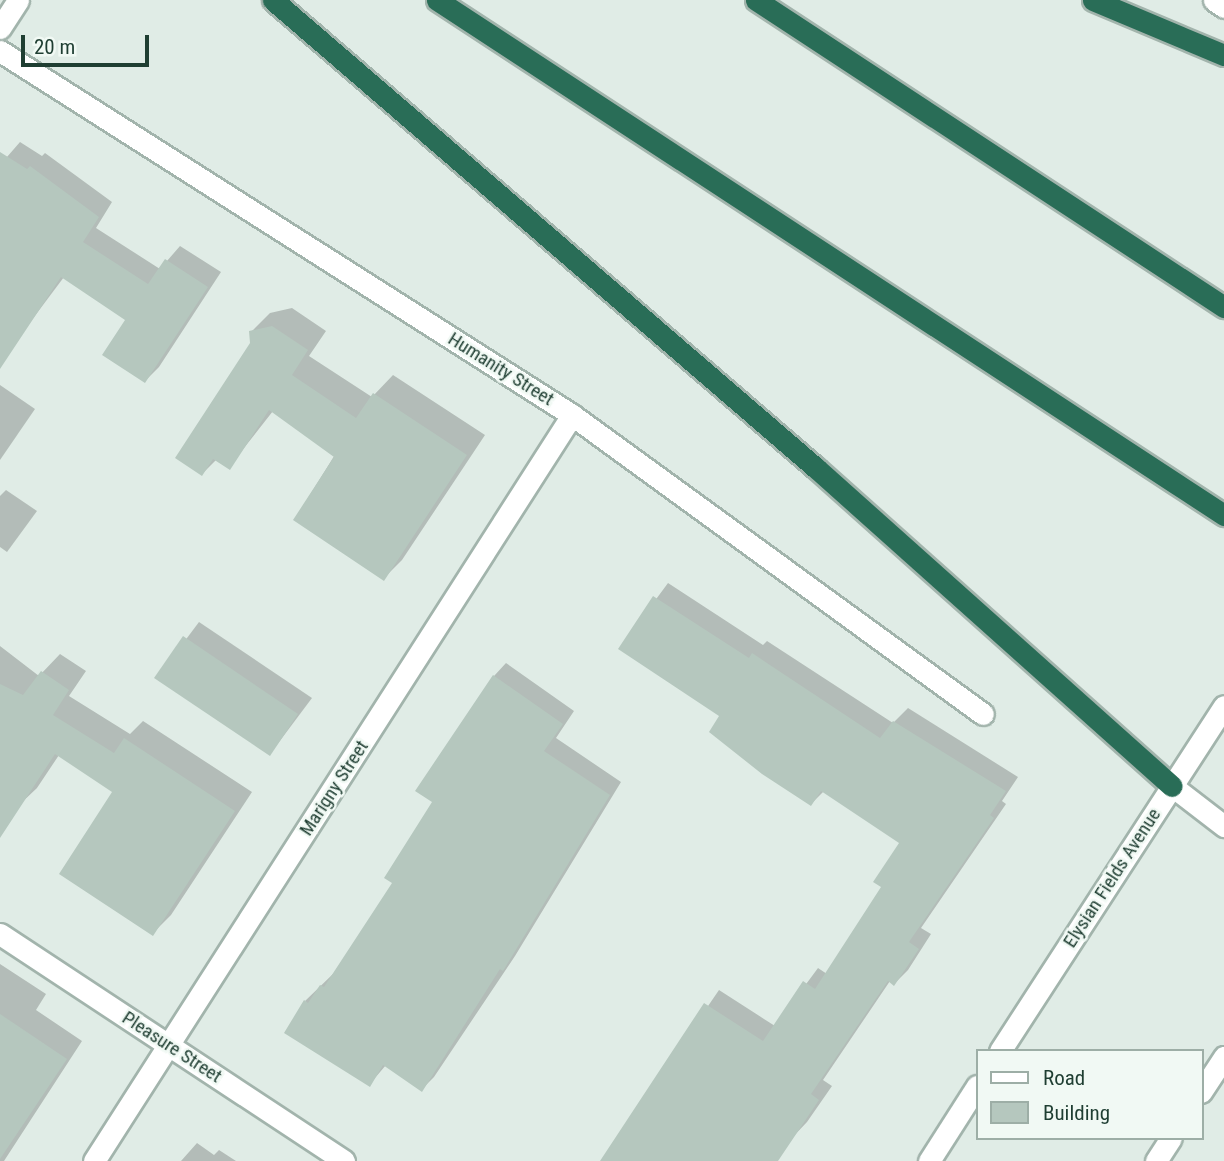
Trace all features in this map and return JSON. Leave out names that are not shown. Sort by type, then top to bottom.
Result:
[{"type":"highway","points":[[273,0],[816,468],[1172,786]]},
{"type":"highway","points":[[437,0],[1224,515]]},
{"type":"highway","points":[[757,0],[1224,307]]},
{"type":"highway","points":[[1093,0],[1224,55]]},
{"type":"street","points":[[0,27],[18,0]]},
{"type":"street","points":[[1214,0],[1224,7]]},
{"type":"street","name":"Humanity Street","points":[[0,51],[572,415],[983,715]]},
{"type":"street","name":"Marigny Street","points":[[94,1161],[572,415]]},
{"type":"street","name":"Elysian Fields Avenue","points":[[1001,1049],[1224,706]]},
{"type":"street","points":[[1172,786],[1224,826]]},
{"type":"street","name":"Pleasure Street","points":[[0,934],[344,1161]]},
{"type":"street","points":[[1203,1089],[1224,1057]]},
{"type":"street","points":[[929,1161],[976,1088]]},
{"type":"street","points":[[1156,1161],[1170,1140]]},
{"type":"building","points":[[0,152],[27,169],[30,166],[99,217],[83,242],[148,284],[165,259],[208,287],[145,383],[102,355],[125,320],[61,277],[0,369]]},
{"type":"building","points":[[272,326],[308,350],[292,375],[356,418],[373,393],[467,455],[384,581],[293,520],[334,457],[269,410],[230,470],[213,459],[202,476],[175,458],[250,343],[249,331]]},
{"type":"building","points":[[653,596],[749,658],[752,653],[880,738],[893,721],[1006,791],[990,815],[994,818],[909,942],[919,949],[894,986],[888,981],[811,1094],[819,1100],[778,1161],[600,1161],[704,1003],[763,1041],[803,981],[815,989],[881,887],[873,882],[899,843],[821,791],[811,806],[762,774],[709,732],[719,716],[618,649]]},
{"type":"building","points":[[183,636],[298,714],[270,756],[154,678]]},
{"type":"building","points":[[41,671],[69,690],[53,715],[114,753],[124,738],[235,811],[153,936],[59,874],[112,792],[55,754],[0,838],[0,684],[23,695]]},
{"type":"building","points":[[493,675],[563,724],[544,751],[610,795],[503,971],[500,969],[422,1092],[383,1065],[370,1087],[284,1033],[304,1000],[308,1003],[320,985],[324,987],[392,883],[384,878],[432,802],[415,791]]},
{"type":"building","points":[[0,1014],[67,1059],[0,1159]]}]
